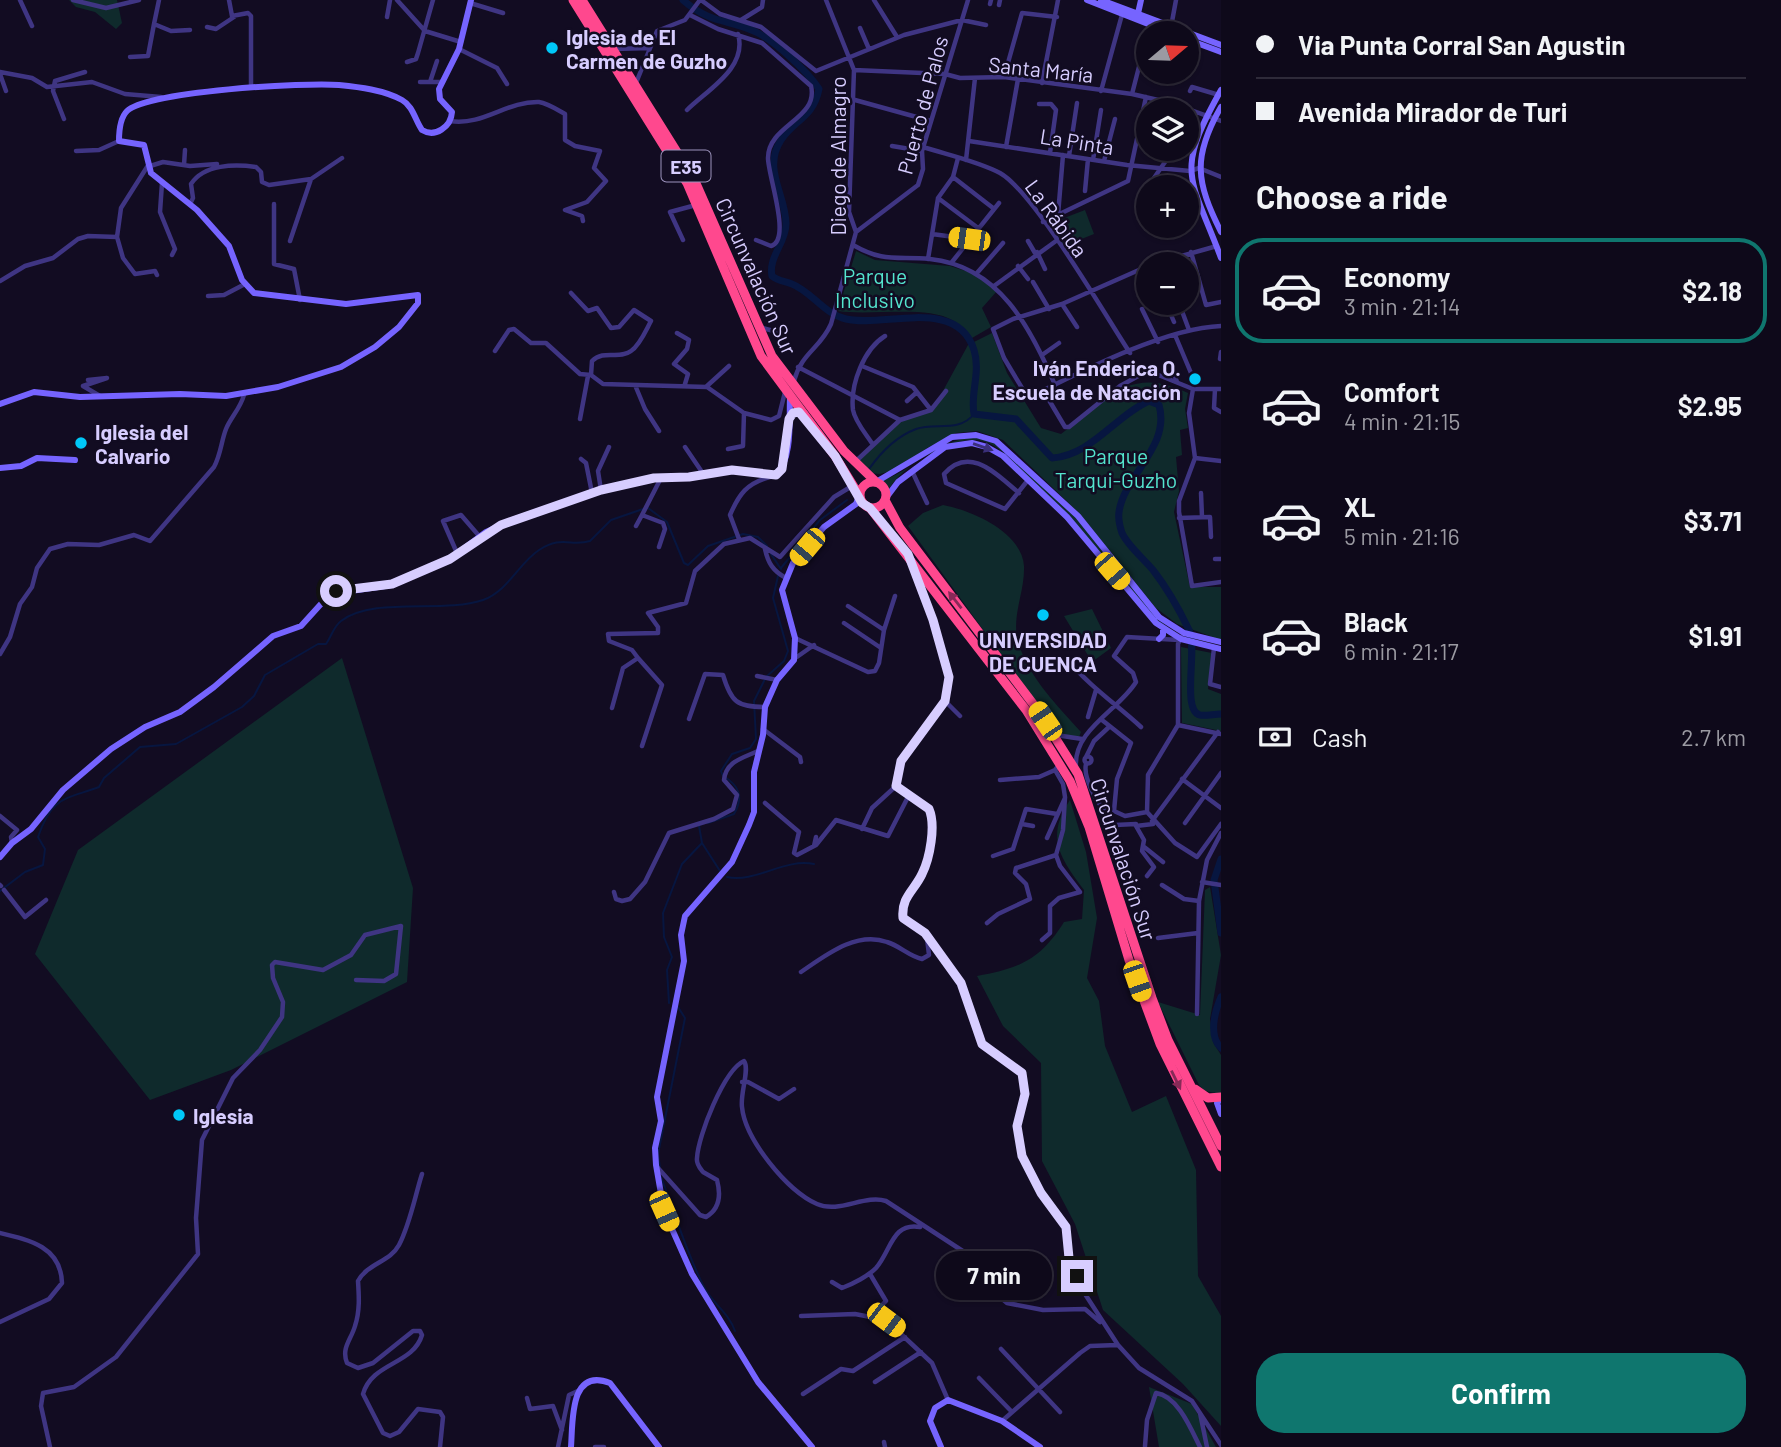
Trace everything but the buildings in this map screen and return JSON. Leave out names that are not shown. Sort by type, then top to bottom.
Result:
[{"type":"highway","name":"Circunvalación Sur","points":[[573,0],[660,136],[697,205],[750,335],[789,391],[854,463],[885,489],[885,499],[901,529],[1054,734],[1078,775],[1152,998],[1185,1075],[1221,1146]]},
{"type":"highway","name":"Circunvalación Sur","points":[[582,0],[695,181],[758,327],[804,417],[835,456],[859,495],[908,554],[1026,710],[1058,767],[1085,817],[1129,960],[1160,1044],[1221,1167]]},
{"type":"highway","points":[[859,495],[864,484],[875,481]]},
{"type":"highway","points":[[869,508],[878,507],[885,499]]},
{"type":"highway","points":[[1185,1075],[1198,1093],[1212,1099],[1221,1098]]},
{"type":"main road","points":[[1087,0],[1123,11]]},
{"type":"main road","points":[[1101,0],[1147,21]]},
{"type":"main road","points":[[1137,17],[1142,0]]},
{"type":"main road","points":[[0,404],[34,392],[100,396],[244,395],[341,367],[375,347],[399,327],[419,299],[415,294],[346,304],[254,293],[244,284],[229,246],[190,204],[147,167],[144,145],[120,141],[119,128],[128,110],[168,98],[251,88],[336,85],[358,88],[405,102],[422,130],[427,133],[442,129],[450,121],[452,112],[438,94],[460,46],[471,2]]},
{"type":"main road","points":[[1199,38],[1221,44]]},
{"type":"main road","points":[[1199,44],[1221,52]]},
{"type":"main road","points":[[1191,175],[1193,147],[1206,116],[1220,93]]},
{"type":"main road","points":[[1221,107],[1202,146],[1199,168],[1204,198],[1221,232]]},
{"type":"main road","points":[[1199,207],[1221,258]]},
{"type":"main road","points":[[0,857],[12,843],[31,829],[63,790],[111,749],[145,727],[180,712],[206,694],[273,636],[301,626],[330,594],[392,584],[458,554],[480,537],[515,519],[601,490],[662,477],[704,475],[732,470],[770,477],[782,469],[789,419],[789,391]]},
{"type":"main road","points":[[789,419],[797,412],[804,417]]},
{"type":"main road","points":[[875,481],[952,437],[976,435],[996,441],[1078,516],[1160,617],[1182,637]]},
{"type":"main road","points":[[885,499],[912,471],[945,447],[972,443],[987,447],[1003,456],[1028,483],[1067,517],[1163,628],[1217,649]]},
{"type":"main road","points":[[0,468],[21,466],[37,458],[75,460]]},
{"type":"main road","points":[[812,1447],[758,1382],[692,1273],[664,1211],[656,1165],[655,1148],[661,1121],[657,1097],[684,961],[683,923],[688,910],[733,862],[749,825],[754,812],[754,772],[764,729],[758,707],[794,660],[795,638],[783,603],[784,577],[824,527],[850,510],[859,495]]},
{"type":"main road","points":[[850,510],[869,508]]},
{"type":"main road","points":[[1159,639],[1163,635],[1163,628]]},
{"type":"main road","points":[[1200,642],[1221,642]]},
{"type":"main road","points":[[1221,1098],[1217,1103],[1221,1114]]},
{"type":"main road","points":[[571,1447],[576,1395],[587,1383],[598,1380],[610,1383],[659,1447]]},
{"type":"main road","points":[[941,1447],[930,1421],[935,1408],[948,1400],[1002,1420],[1040,1447]]},
{"type":"street","points":[[20,0],[32,26]]},
{"type":"street","points":[[73,0],[106,8],[139,0]]},
{"type":"street","points":[[130,57],[148,56],[159,0]]},
{"type":"street","points":[[229,0],[233,17]]},
{"type":"street","points":[[387,17],[390,0]]},
{"type":"street","points":[[397,0],[425,31],[460,46],[496,68],[507,83]]},
{"type":"street","points":[[407,62],[416,59],[433,0]]},
{"type":"street","points":[[741,20],[762,7],[763,0]]},
{"type":"street","name":"Diego de Almagro","points":[[744,413],[763,419],[776,419],[782,410],[798,367],[825,336],[831,324],[856,232],[849,212],[854,69],[826,0]]},
{"type":"street","points":[[874,0],[897,37]]},
{"type":"street","name":"Puerto de Palos","points":[[856,232],[919,184],[923,169],[922,149],[968,0]]},
{"type":"street","points":[[1042,83],[1057,17],[1058,0]]},
{"type":"street","points":[[1172,21],[1176,0]]},
{"type":"street","points":[[471,2],[503,13]]},
{"type":"street","points":[[636,83],[657,31],[691,13],[700,2],[720,14],[766,31],[816,71],[897,37],[962,20],[986,26]]},
{"type":"street","points":[[1101,91],[1123,11]]},
{"type":"street","points":[[207,27],[216,29],[233,17],[248,13],[251,16],[251,88]]},
{"type":"street","points":[[691,13],[718,29],[738,33],[762,43],[807,81],[813,95],[805,110],[780,132],[771,146],[769,163],[780,233],[774,246],[756,240]]},
{"type":"street","points":[[1004,77],[1019,16],[1026,13],[1057,17]]},
{"type":"street","points":[[154,24],[171,31],[190,30]]},
{"type":"street","points":[[860,28],[869,48]]},
{"type":"street","points":[[687,110],[708,89],[727,76],[740,47],[738,33]]},
{"type":"street","points":[[614,49],[650,48]]},
{"type":"street","points":[[430,82],[437,61]]},
{"type":"street","name":"Santa María","points":[[854,69],[975,78],[1004,77],[1149,98]]},
{"type":"street","points":[[64,119],[54,88],[58,79],[85,72]]},
{"type":"street","points":[[6,91],[0,73],[32,78],[54,88],[92,82],[125,94],[168,98]]},
{"type":"street","points":[[966,160],[975,78]]},
{"type":"street","points":[[1132,94],[1136,78]]},
{"type":"street","points":[[1006,147],[1018,79]]},
{"type":"street","points":[[420,82],[443,82]]},
{"type":"street","points":[[1190,91],[1192,87],[1220,93]]},
{"type":"street","points":[[1043,222],[1126,183],[1146,97]]},
{"type":"street","points":[[855,100],[931,121]]},
{"type":"street","points":[[450,121],[475,122],[506,109],[538,102],[565,114],[565,140],[575,146],[600,151],[594,168],[606,181],[587,202],[565,210],[582,216],[583,221]]},
{"type":"street","points":[[1058,215],[1077,103]]},
{"type":"street","points":[[1039,104],[1054,105],[1056,110],[1050,153]]},
{"type":"street","points":[[1085,191],[1101,110]]},
{"type":"street","name":"Santa María","points":[[1199,113],[1217,120]]},
{"type":"street","points":[[1104,161],[1115,119]]},
{"type":"street","points":[[76,151],[99,150],[120,141]]},
{"type":"street","name":"La Pinta","points":[[969,141],[1131,165],[1190,171],[1199,168]]},
{"type":"street","name":"La Rábida","points":[[892,146],[922,149],[966,160],[1009,179],[1043,222],[1130,353]]},
{"type":"street","points":[[184,165],[185,150]]},
{"type":"street","points":[[190,204],[193,198],[191,184],[198,175],[229,166],[256,167],[261,172],[262,182],[269,185],[311,179],[342,158]]},
{"type":"street","points":[[928,259],[938,198],[953,177],[958,158]]},
{"type":"street","points":[[1157,175],[1166,161]]},
{"type":"street","points":[[157,275],[155,271],[135,274],[130,270],[117,237],[121,208],[147,167],[163,162],[184,165],[218,164]]},
{"type":"street","points":[[1199,168],[1221,177]]},
{"type":"street","points":[[953,177],[993,208]]},
{"type":"street","points":[[290,241],[311,179]]},
{"type":"street","points":[[162,182],[160,212],[174,245],[172,255]]},
{"type":"street","points":[[938,198],[978,228]]},
{"type":"street","points":[[952,262],[999,203]]},
{"type":"street","points":[[274,204],[274,264],[294,269],[300,300]]},
{"type":"street","points":[[683,240],[670,212],[697,205]]},
{"type":"street","points":[[932,234],[969,239]]},
{"type":"street","points":[[0,281],[25,266],[53,258],[78,239],[88,236],[117,237]]},
{"type":"street","points":[[1028,241],[1045,269]]},
{"type":"street","points":[[994,286],[1036,252],[1056,241]]},
{"type":"street","points":[[977,273],[1003,243]]},
{"type":"street","points":[[853,245],[878,258],[952,262],[977,273],[994,286],[1020,316],[1055,385]]},
{"type":"street","points":[[1195,252],[1217,246]]},
{"type":"street","points":[[1018,266],[1049,309]]},
{"type":"street","points":[[1136,272],[1062,304],[1020,316],[993,329],[1004,358],[1025,393],[1034,395],[1189,330],[1221,326]]},
{"type":"street","points":[[1199,281],[1206,305],[1221,302]]},
{"type":"street","points":[[208,296],[224,295],[244,284]]},
{"type":"street","points":[[571,293],[588,311],[597,308],[611,328],[620,327],[635,310],[651,321],[633,350],[596,357],[590,368],[580,419]]},
{"type":"street","points":[[1062,304],[1077,327]]},
{"type":"street","points":[[1145,315],[1158,342]]},
{"type":"street","points":[[1171,315],[1174,322]]},
{"type":"street","points":[[1183,315],[1189,330]]},
{"type":"street","points":[[758,327],[785,334]]},
{"type":"street","points":[[495,351],[509,330],[514,329],[531,343],[546,343],[580,374],[590,376],[603,384],[685,384],[706,387],[744,413],[743,446],[728,449]]},
{"type":"street","points":[[677,333],[689,340],[687,349],[674,364],[688,374],[685,384]]},
{"type":"street","points":[[1175,335],[1191,373],[1193,389],[1189,413],[1195,458],[1179,501],[1179,519],[1192,586],[1221,582]]},
{"type":"street","points":[[873,445],[855,415],[854,394],[872,344],[886,336]]},
{"type":"street","points":[[1042,355],[1059,343]]},
{"type":"street","points":[[1220,359],[1221,352]]},
{"type":"street","points":[[1170,362],[1178,383]]},
{"type":"street","points":[[706,387],[729,366]]},
{"type":"street","points":[[862,366],[906,384],[917,392],[931,410]]},
{"type":"street","points":[[798,367],[900,419]]},
{"type":"street","points":[[1043,390],[1065,427],[1069,427],[1137,376],[1156,374],[1193,389],[1218,389],[1214,408],[1221,412]]},
{"type":"street","points":[[88,380],[107,378],[83,386],[100,396]]},
{"type":"street","points":[[635,385],[645,409],[659,431]]},
{"type":"street","points":[[854,463],[900,419],[931,410],[946,391]]},
{"type":"street","points":[[907,401],[917,392]]},
{"type":"street","points":[[0,654],[10,637],[20,604],[32,587],[37,568],[50,549],[68,544],[99,545],[134,535],[150,541],[214,467],[221,453],[226,429],[241,408],[244,395]]},
{"type":"street","points":[[601,490],[598,471],[609,447]]},
{"type":"street","points":[[685,447],[704,475]]},
{"type":"street","points":[[1195,458],[1221,461]]},
{"type":"street","points":[[581,459],[586,463],[592,493]]},
{"type":"street","points":[[1018,493],[981,462],[968,461],[951,467],[944,474],[946,483],[957,490],[1004,509],[1028,483]]},
{"type":"street","points":[[912,471],[927,503]]},
{"type":"street","points":[[636,526],[662,477]]},
{"type":"street","points":[[738,536],[730,515],[739,496],[752,481],[770,477]]},
{"type":"street","points":[[642,746],[662,685],[632,650],[609,641],[606,637],[611,632],[658,633],[658,627],[649,618],[649,613],[686,603],[695,571],[718,548],[738,536],[750,538],[780,556],[834,497],[853,485]]},
{"type":"street","points":[[1201,493],[1202,517]]},
{"type":"street","points":[[645,510],[664,526],[659,547]]},
{"type":"street","points":[[458,554],[443,521],[461,514],[480,537]]},
{"type":"street","points":[[1179,519],[1210,517],[1211,537]]},
{"type":"street","points":[[765,548],[767,560],[775,572],[784,577]]},
{"type":"street","points":[[862,829],[872,808],[896,786],[901,761],[945,701],[949,677],[933,620],[908,554]]},
{"type":"street","points":[[795,638],[868,672],[877,667],[895,596]]},
{"type":"street","points":[[848,606],[884,631]]},
{"type":"street","points":[[844,623],[881,648]]},
{"type":"street","points":[[1078,775],[1076,756],[1083,739],[1136,682],[1133,673],[1114,656],[1126,636],[1159,639],[1182,637],[1178,725],[1148,775],[1147,812],[1153,822],[1186,852],[1197,857],[1221,824]]},
{"type":"street","points":[[794,660],[814,645]]},
{"type":"street","points":[[1217,649],[1211,685],[1221,687]]},
{"type":"street","points":[[612,708],[623,668],[638,657]]},
{"type":"street","points":[[1068,660],[1089,686],[1117,705],[1141,727]]},
{"type":"street","points":[[1212,669],[1221,670]]},
{"type":"street","points":[[689,719],[707,672],[723,675],[734,699],[758,707]]},
{"type":"street","points":[[760,675],[777,680]]},
{"type":"street","points":[[1088,717],[1096,690]]},
{"type":"street","points":[[945,701],[960,716]]},
{"type":"street","points":[[1102,720],[1128,740],[1131,746],[1117,779],[1113,798],[1114,811],[1125,816],[1147,812]]},
{"type":"street","points":[[1113,831],[1115,825],[1153,822],[1182,779],[1219,733],[1178,725]]},
{"type":"street","points":[[1106,811],[1101,807],[1086,772],[1086,757],[1094,741],[1109,727]]},
{"type":"street","points":[[764,729],[800,757],[801,762]]},
{"type":"street","points":[[1054,734],[1083,739]]},
{"type":"street","points":[[614,892],[616,899],[622,901],[639,891],[669,833],[714,819],[733,809],[737,794],[725,775],[731,764],[759,751]]},
{"type":"street","points":[[1000,780],[1039,777],[1058,767],[1063,785],[1063,830],[1056,855],[1060,866],[1080,891],[1059,898],[1050,906],[1050,933],[1042,940]]},
{"type":"street","points":[[1185,824],[1221,773]]},
{"type":"street","points":[[1182,779],[1221,808]]},
{"type":"street","points":[[896,786],[908,797],[929,809],[931,828],[926,864],[904,901],[903,918],[927,937],[961,983],[982,1044],[1022,1073],[1025,1094],[1017,1126],[1022,1156],[1041,1193],[1066,1227],[1069,1258],[1085,1294],[1118,1345],[1139,1368],[1199,1408],[1221,1445]]},
{"type":"street","points":[[765,803],[799,832],[795,855],[814,847],[836,820],[888,836],[908,797]]},
{"type":"street","points":[[1047,838],[1065,797]]},
{"type":"street","points":[[993,856],[1013,849],[1015,836],[1023,824],[1026,809],[1057,814]]},
{"type":"street","points":[[0,816],[17,830],[11,838],[12,843]]},
{"type":"street","points":[[1023,824],[1033,826]]},
{"type":"street","points":[[1137,824],[1144,840],[1142,851],[1154,867],[1147,876]]},
{"type":"street","points":[[1197,1014],[1199,901],[1208,860],[1221,833]]},
{"type":"street","points":[[814,847],[816,837]]},
{"type":"street","points":[[1143,846],[1163,862]]},
{"type":"street","points":[[987,923],[998,914],[1030,899],[1029,891],[1015,873],[1016,868],[1056,855]]},
{"type":"street","points":[[1204,883],[1221,885]]},
{"type":"street","points":[[1162,885],[1184,899],[1199,901]]},
{"type":"street","points":[[2,887],[25,917],[46,900]]},
{"type":"street","points":[[50,1447],[41,1406],[43,1393],[74,1387],[116,1357],[196,1258],[199,1250],[196,1217],[202,1140],[233,1078],[260,1050],[284,1010],[271,969],[275,962],[323,970],[351,955],[365,935],[401,926],[396,974],[384,981],[356,980]]},
{"type":"street","points":[[1158,938],[1198,933]]},
{"type":"street","points":[[801,972],[844,945],[865,939],[889,942],[922,959],[929,955],[927,937]]},
{"type":"street","points":[[656,1165],[700,1215],[706,1217],[713,1212],[719,1198],[717,1180],[703,1172],[697,1156],[715,1098],[734,1067],[744,1061],[748,1067],[742,1082],[742,1111],[752,1138],[778,1173],[817,1205],[834,1207],[878,1198],[975,1259],[989,1285],[1007,1303],[1043,1310],[1085,1309],[1104,1325]]},
{"type":"street","points":[[742,1082],[779,1099],[794,1089]]},
{"type":"street","points":[[422,1174],[399,1246],[385,1259],[370,1266],[358,1281],[359,1298],[355,1325],[345,1357],[347,1363],[358,1368],[373,1363],[413,1331],[420,1331],[422,1335],[414,1352],[380,1370],[369,1380],[363,1394],[383,1433],[390,1436],[399,1432],[418,1409],[440,1412],[443,1417],[440,1447]]},
{"type":"street","points":[[832,1282],[842,1288],[870,1273],[885,1255],[899,1230],[909,1225],[925,1228]]},
{"type":"street","points":[[0,1233],[32,1241],[45,1249],[60,1264],[62,1283],[49,1299],[0,1322]]},
{"type":"street","points":[[870,1273],[886,1301],[872,1315]]},
{"type":"street","points":[[801,1316],[872,1315],[886,1320],[936,1369],[948,1400]]},
{"type":"street","points":[[803,1394],[841,1369],[853,1371],[905,1337]]},
{"type":"street","points":[[1002,1420],[1090,1346],[1118,1345]]},
{"type":"street","points":[[1000,1349],[1041,1388],[1060,1412]]},
{"type":"street","points":[[875,1382],[921,1352]]},
{"type":"street","points":[[979,1378],[1012,1412]]},
{"type":"street","points":[[558,1447],[569,1395],[580,1390]]},
{"type":"street","points":[[1145,1446],[1147,1420],[1156,1393],[1166,1396],[1184,1416],[1200,1447]]},
{"type":"street","points":[[527,1398],[530,1409],[553,1406],[563,1430]]},
{"type":"street","points":[[1199,1408],[1206,1447]]},
{"type":"street","points":[[595,1447],[604,1447]]},
{"type":"green space","points":[[69,0],[117,0],[122,23],[116,29],[95,12],[76,7]]},
{"type":"green space","points":[[1085,210],[1094,234],[1064,246],[1051,223]]},
{"type":"green space","name":"Parque Inclusivo","points":[[856,251],[875,260],[950,266],[972,273],[997,291],[982,308],[991,327],[972,338],[955,322],[928,313],[838,311]]},
{"type":"green space","name":"Parque Tarqui-Guzho","points":[[992,333],[1007,373],[1041,428],[1061,434],[1106,398],[1134,384],[1150,382],[1188,393],[1185,409],[1188,428],[1180,430],[1182,455],[1176,457],[1179,491],[1174,512],[1190,587],[1221,587],[1221,640],[1177,624],[1156,608],[1080,514],[1003,440],[977,431],[956,433],[927,448],[895,470],[880,474],[870,473],[859,461],[901,421],[932,411],[968,345]]},
{"type":"green space","points":[[974,437],[995,443],[1076,517],[1158,619],[1173,632],[1157,621],[997,447],[979,440],[964,441],[921,459],[960,440]]},
{"type":"green space","points":[[912,465],[893,483],[888,492],[880,481]]},
{"type":"green space","points":[[943,505],[967,512],[993,525],[1005,533],[1021,554],[1024,576],[1016,625],[1019,645],[1030,670],[1081,732],[1079,737],[1072,740],[1060,736],[908,526],[923,513]]},
{"type":"green space","points":[[1092,609],[1111,648],[1092,662],[1064,616]]},
{"type":"green space","points":[[1181,647],[1212,653],[1208,689],[1221,694],[1221,731],[1182,723]]},
{"type":"green space","points":[[342,658],[413,888],[407,982],[231,1070],[150,1100],[35,954],[78,850]]},
{"type":"green space","points":[[1070,800],[1086,852],[1097,918],[1087,978],[1099,1001],[1105,1046],[1132,1112],[1166,1096],[1196,1170],[1198,1276],[1221,1316],[1221,1426],[1183,1384],[1103,1310],[1075,1224],[1042,1161],[1041,1063],[1003,1026],[977,976],[1005,970],[1028,960],[1046,945],[1064,922],[1082,919],[1084,890],[1062,857],[1057,836],[1062,813]]},
{"type":"green space","points":[[1210,887],[1221,955],[1210,1019],[1214,1044],[1221,1055],[1221,1094],[1205,1091],[1199,1085],[1158,1002],[1200,1015],[1205,890]]},
{"type":"green space","points":[[1149,1387],[1192,1404],[1216,1447],[1159,1447]]},
{"type":"waterway","points":[[683,0],[703,14],[748,28],[766,38],[792,58],[819,89],[812,106],[786,133],[776,151],[774,172],[786,224],[772,263],[772,276],[799,288],[831,313],[846,319],[861,321],[918,318],[936,319],[952,324],[965,334],[976,358],[974,414],[1016,419],[1052,458],[1066,455],[1091,443],[1149,401],[1159,405],[1159,434],[1123,499],[1119,512],[1120,526],[1128,543],[1163,584],[1189,630],[1194,711],[1200,715],[1221,714]]},
{"type":"waterway","points":[[869,469],[889,446],[908,432],[923,427],[954,425],[968,420],[974,414]]},
{"type":"waterway","points":[[781,568],[820,520],[847,500]]},
{"type":"waterway","points":[[648,508],[667,522],[684,563],[688,565],[708,546],[743,534],[758,537],[767,546]]},
{"type":"waterway","points":[[0,891],[25,872],[43,865],[45,849],[38,837],[54,807],[68,798],[99,787],[104,778],[140,747],[176,744],[242,707],[254,696],[265,675],[318,644],[326,644],[341,621],[355,613],[371,609],[449,606],[483,600],[506,584],[539,550],[554,543],[590,541],[611,520],[643,509]]},
{"type":"waterway","points":[[771,554],[781,569]]},
{"type":"waterway","points":[[708,823],[734,814],[737,808],[739,797],[736,787],[721,771],[732,754],[750,748],[756,739],[754,701],[766,677],[784,661],[788,651],[773,598],[778,576]]},
{"type":"waterway","points":[[669,1003],[667,970],[672,957],[664,937],[663,913],[682,864],[702,843],[699,826]]},
{"type":"waterway","points":[[702,843],[720,871]]},
{"type":"waterway","points":[[1221,859],[1214,880],[1221,933]]},
{"type":"waterway","points":[[727,877],[749,877],[792,864],[814,864]]},
{"type":"waterway","points":[[1221,997],[1214,1030],[1221,1048]]},
{"type":"waterway","points":[[660,1168],[658,1154],[685,1018],[678,1007]]},
{"type":"waterway","points":[[661,1177],[686,1246],[707,1293],[729,1319],[735,1331]]},
{"type":"place","name":"Iglesia de El Carmen de Guzho","points":[[552,48]]},
{"type":"place","name":"Iván Enderica O. Escuela de Natación","points":[[1195,379]]},
{"type":"place","name":"Iglesia del Calvario","points":[[81,443]]},
{"type":"place","name":"UNIVERSIDAD DE CUENCA","points":[[1043,615]]},
{"type":"place","name":"Iglesia","points":[[179,1115]]},
{"type":"route","points":[[336,591],[364,590],[392,584],[450,559],[486,532],[515,519],[635,481],[689,477],[732,470],[770,477],[776,475],[782,469],[789,419],[793,413],[799,412],[835,456],[862,503],[870,508],[908,554],[933,620],[950,687],[943,705],[929,720],[897,771],[896,786],[903,794],[922,803],[931,813],[931,836],[926,864],[921,877],[904,901],[903,918],[925,933],[961,983],[982,1044],[1022,1073],[1025,1094],[1017,1126],[1022,1156],[1041,1193],[1066,1227],[1069,1258],[1077,1276]]}]
